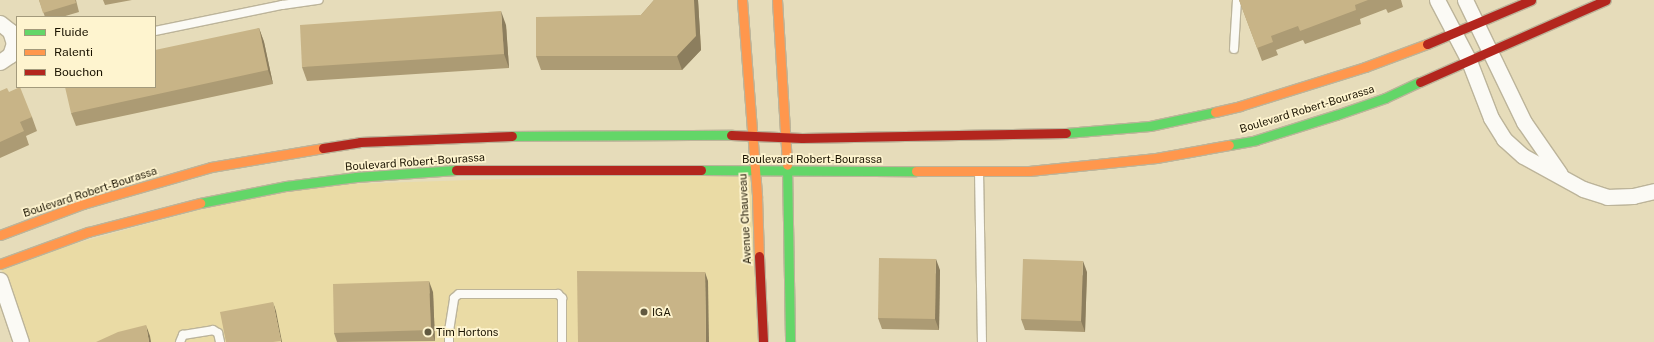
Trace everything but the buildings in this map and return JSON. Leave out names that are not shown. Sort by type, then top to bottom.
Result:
[{"type":"main road","name":"Avenue Chauveau","points":[[742,0],[752,135],[763,342]]},
{"type":"main road","points":[[777,0],[787,171],[790,342]]},
{"type":"main road","name":"Boulevard Robert-Bourassa","points":[[0,235],[83,204],[211,167],[360,142],[498,136],[752,135],[802,138],[1065,133],[1150,126],[1240,106],[1365,66],[1454,34],[1531,0]]},
{"type":"main road","name":"Boulevard Robert-Bourassa","points":[[0,264],[96,230],[217,198],[286,186],[356,177],[457,170],[718,169],[754,171],[1029,171],[1148,159],[1256,140],[1384,98],[1606,0]]},
{"type":"street","points":[[1437,0],[1469,61],[1491,118],[1504,139],[1523,156],[1562,176],[1583,189],[1607,196],[1634,196],[1654,191]]},
{"type":"street","points":[[1465,0],[1491,50],[1524,122],[1562,176]]},
{"type":"street","points":[[0,23],[10,31],[15,38],[10,55],[0,62]]},
{"type":"street","points":[[0,280],[21,342]]},
{"type":"lane","points":[[156,31],[282,5],[319,0]]},
{"type":"lane","points":[[1234,49],[1237,0]]},
{"type":"lane","points":[[979,171],[982,342]]},
{"type":"lane","points":[[449,342],[449,330],[454,298],[458,294],[558,294],[562,298],[562,342]]},
{"type":"lane","points":[[180,342],[183,335],[213,330],[218,333],[220,342]]},
{"type":"shaded area","points":[[754,171],[763,342],[21,342],[0,264],[286,186]]},
{"type":"traffic: fast","points":[[1229,145],[1256,140],[1336,115],[1385,98],[1420,82]]},
{"type":"traffic: fast","points":[[1066,133],[1150,126],[1215,112]]},
{"type":"traffic: fast","points":[[512,136],[731,135]]},
{"type":"traffic: fast","points":[[787,165],[790,342]]},
{"type":"traffic: fast","points":[[200,203],[286,186],[356,177],[456,170]]},
{"type":"traffic: fast","points":[[701,170],[916,171]]},
{"type":"traffic: slow","points":[[742,0],[757,197],[759,256]]},
{"type":"traffic: slow","points":[[777,0],[787,165]]},
{"type":"traffic: slow","points":[[1215,112],[1240,106],[1365,67],[1427,44]]},
{"type":"traffic: slow","points":[[916,171],[1029,171],[1156,158],[1229,145]]},
{"type":"traffic: slow","points":[[0,235],[83,204],[211,167],[323,148]]},
{"type":"traffic: slow","points":[[0,264],[88,232],[200,203]]},
{"type":"traffic: jam","points":[[1427,44],[1531,0]]},
{"type":"traffic: jam","points":[[1420,82],[1606,0]]},
{"type":"traffic: jam","points":[[731,135],[802,138],[1066,133]]},
{"type":"traffic: jam","points":[[323,148],[360,142],[512,136]]},
{"type":"traffic: jam","points":[[456,170],[701,170]]},
{"type":"traffic: jam","points":[[759,256],[763,342]]},
{"type":"place","name":"IGA","points":[[644,312]]},
{"type":"place","name":"Tim Hortons","points":[[428,332]]}]
